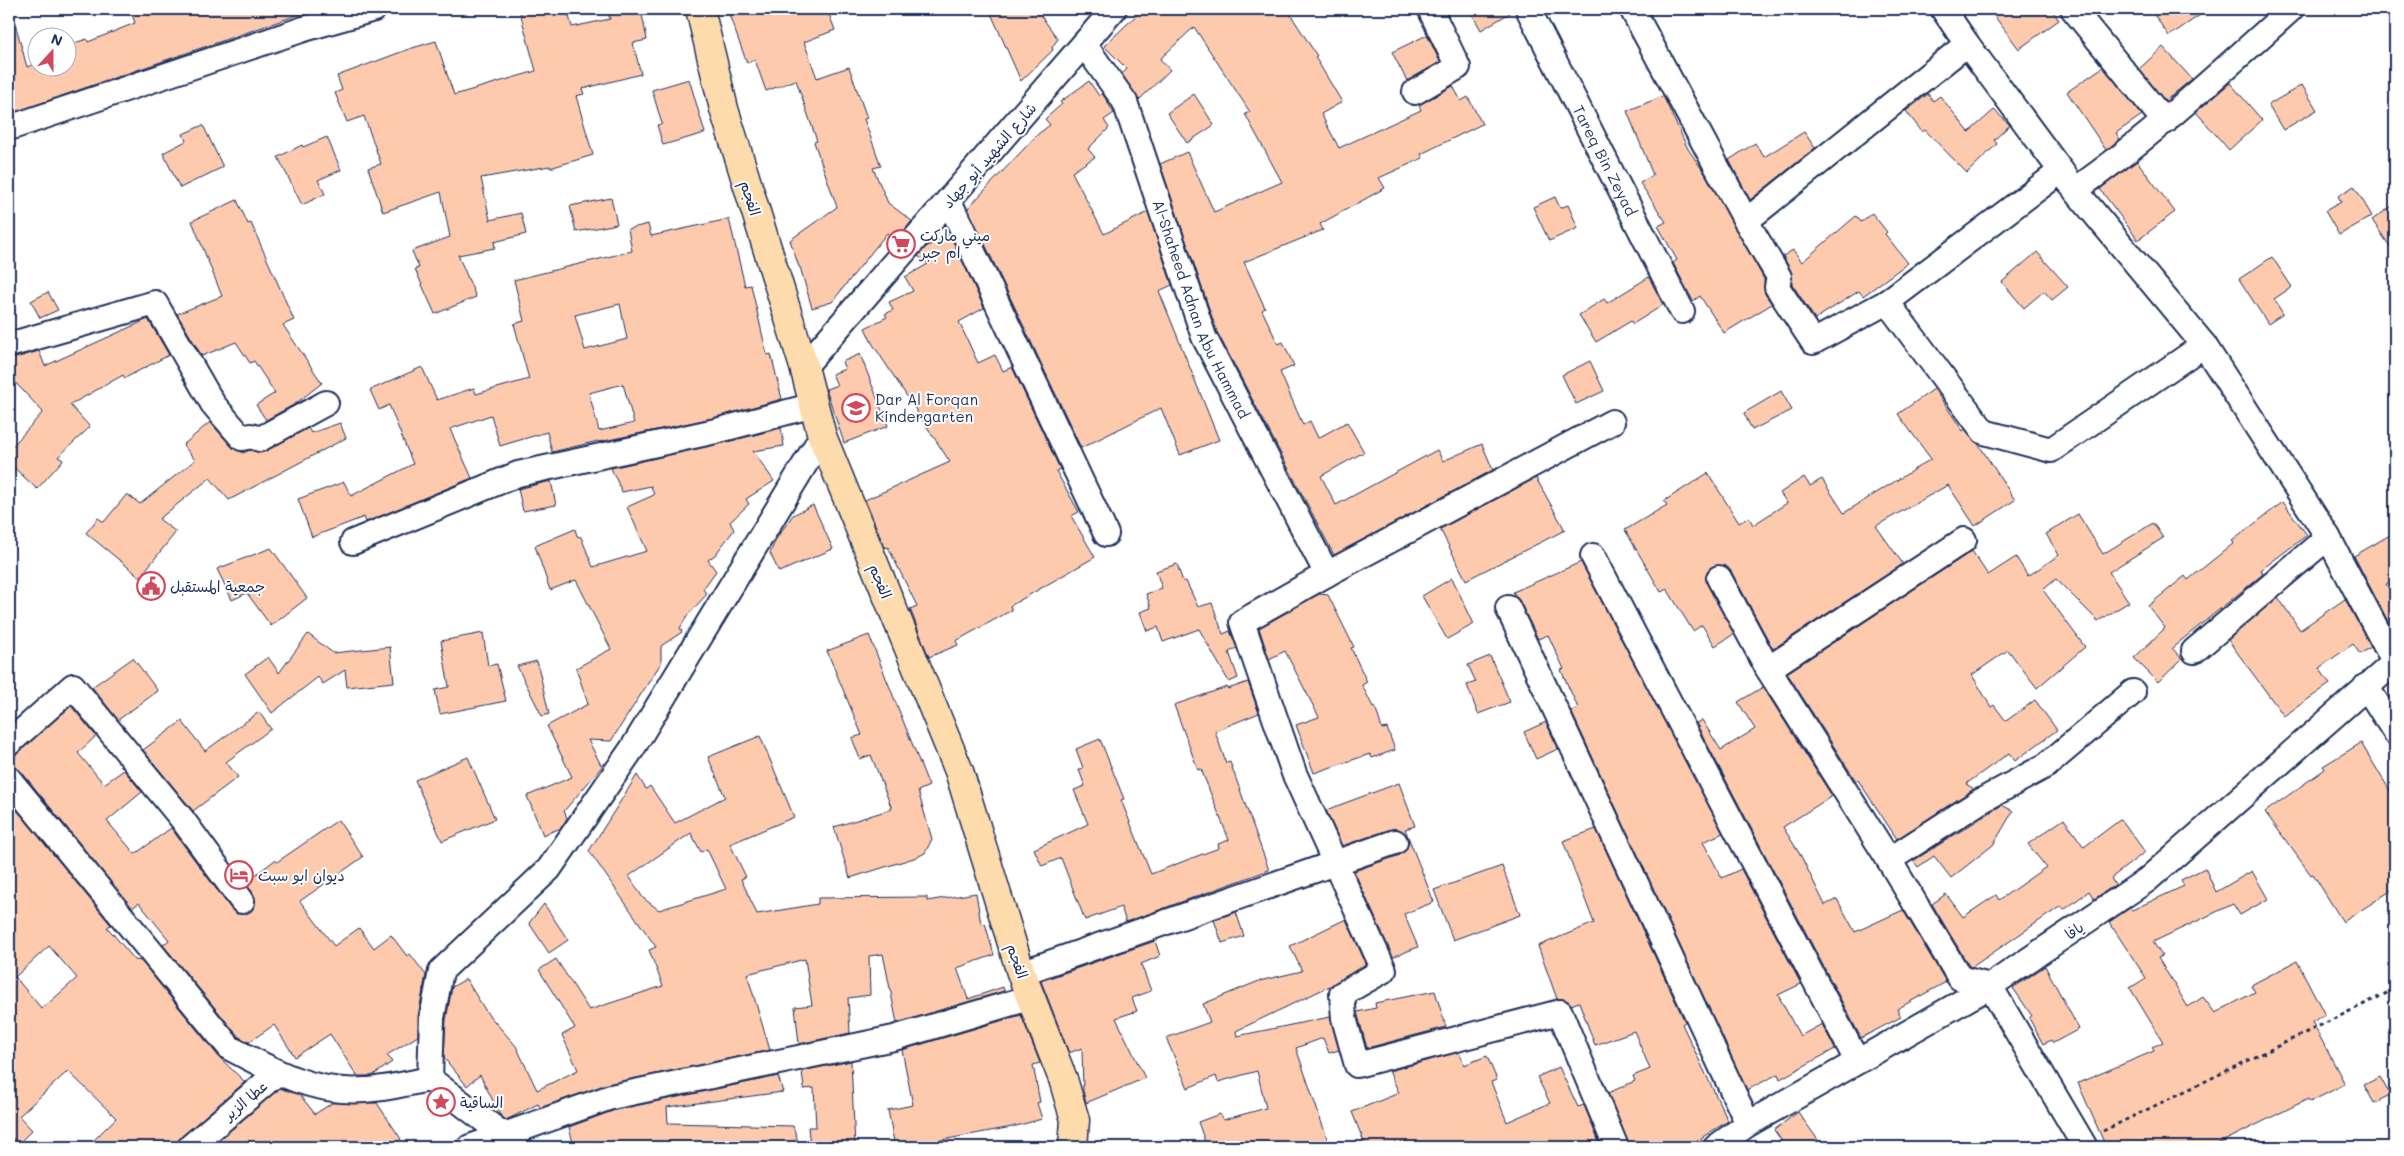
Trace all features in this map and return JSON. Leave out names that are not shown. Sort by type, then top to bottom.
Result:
[{"type":"main road","name":"الفجم","points":[[700,9],[724,109],[804,368],[822,436],[958,771],[1027,985],[1063,1080],[1075,1120],[1073,1147]]},
{"type":"street","points":[[9,128],[300,19],[374,9]]},
{"type":"street","name":"شارع الشهيد أبو جهاد","points":[[804,368],[1114,9]]},
{"type":"street","points":[[1415,92],[1458,67],[1430,9]]},
{"type":"street","name":"Tareq Bin Zeyad","points":[[1528,9],[1682,311]]},
{"type":"street","points":[[1632,9],[1746,221],[1779,277],[1777,287],[1813,342],[1887,302],[2062,171]]},
{"type":"street","points":[[1943,9],[1966,44],[2075,190],[2204,345],[2328,537],[2395,662]]},
{"type":"street","points":[[2073,9],[2165,122]]},
{"type":"street","points":[[2075,190],[2125,155],[2165,122],[2291,9]]},
{"type":"street","name":"Al-Shaheed Adnan Abu Hammad","points":[[1084,44],[1125,102],[1204,336],[1327,574]]},
{"type":"street","points":[[1746,221],[1966,44]]},
{"type":"street","points":[[949,201],[1106,534]]},
{"type":"street","points":[[1887,302],[1984,432],[2051,450],[2204,345]]},
{"type":"street","points":[[9,345],[155,303],[213,404],[242,438],[251,436],[260,439],[326,403]]},
{"type":"street","points":[[353,542],[518,474],[716,431],[814,405]]},
{"type":"street","points":[[1612,422],[1327,574],[1242,622],[1294,773],[1384,970],[1342,994],[1344,1018],[1358,1066],[1560,1012],[1616,1147]]},
{"type":"street","points":[[430,1079],[432,1018],[441,971],[549,870],[632,749],[822,436]]},
{"type":"street","points":[[2194,651],[2328,537]]},
{"type":"street","points":[[1768,669],[1964,540]]},
{"type":"street","points":[[1593,556],[1857,1061]]},
{"type":"street","points":[[1719,578],[1768,669],[1889,860],[1960,978],[1990,986],[2084,1144]]},
{"type":"street","points":[[1508,608],[1748,1124]]},
{"type":"street","name":"يافا","points":[[1716,1147],[1748,1124],[1990,986],[2147,880],[2395,662]]},
{"type":"street","points":[[9,744],[72,686],[182,819],[242,901]]},
{"type":"street","points":[[2366,686],[2395,732]]},
{"type":"street","points":[[1889,860],[1979,802],[2047,765],[2133,692]]},
{"type":"street","points":[[9,779],[230,1048],[277,1073],[312,1086],[339,1090],[366,1090],[430,1079],[510,1141]]},
{"type":"street","points":[[470,1147],[510,1141],[612,1097],[894,1038],[1336,862],[1395,842]]},
{"type":"street","name":"عطا الزير","points":[[190,1147],[277,1073]]},
{"type":"path","points":[[2084,1144],[2395,989]]},
{"type":"building","points":[[130,9],[309,9],[309,11],[9,114],[9,23],[15,23],[28,67],[28,78],[78,78],[78,42],[87,39],[88,42],[135,23]]},
{"type":"building","points":[[519,9],[567,9],[572,27],[610,19],[607,9],[641,9],[647,40],[633,43],[641,74],[582,89],[584,94],[576,96],[593,155],[550,168],[550,166],[481,178],[490,220],[521,213],[526,234],[494,242],[495,248],[458,255],[476,297],[435,314],[415,269],[419,268],[412,251],[450,237],[441,192],[383,212],[368,168],[381,164],[364,116],[347,122],[335,93],[342,90],[337,76],[436,41],[454,95],[536,71]]},
{"type":"building","points":[[727,9],[827,9],[835,30],[804,42],[817,78],[849,67],[867,118],[864,119],[881,166],[873,168],[888,203],[912,221],[896,240],[887,233],[832,302],[812,308],[790,240],[837,207],[814,142],[817,141],[796,80],[766,91],[755,60],[747,63]]},
{"type":"building","points":[[989,9],[1036,9],[1058,39],[1052,47],[1053,50],[1021,81]]},
{"type":"building","points":[[1143,9],[1287,9],[1317,56],[1315,57],[1342,102],[1321,114],[1339,148],[1421,110],[1419,105],[1453,86],[1461,101],[1468,97],[1482,124],[1421,154],[1423,158],[1379,178],[1385,188],[1320,224],[1323,230],[1244,262],[1265,308],[1262,310],[1278,344],[1283,342],[1294,366],[1280,372],[1303,425],[1310,421],[1318,438],[1347,422],[1364,452],[1321,476],[1336,505],[1437,450],[1443,461],[1482,444],[1493,470],[1334,555],[1217,332],[1160,164],[1187,152],[1214,212],[1282,182],[1245,114],[1250,112],[1194,27],[1160,59],[1170,70],[1139,100],[1122,74],[1127,69],[1104,46]]},
{"type":"building","points":[[1469,9],[1514,9],[1515,10],[1481,30]]},
{"type":"building","points":[[1989,9],[2051,9],[2059,20],[2019,49]]},
{"type":"building","points":[[2150,9],[2209,9],[2169,36]]},
{"type":"building","points":[[1427,35],[1440,62],[1407,81],[1392,52]]},
{"type":"building","points":[[2163,47],[2192,79],[2165,101],[2139,69]]},
{"type":"building","points":[[2103,67],[2142,115],[2116,133],[2120,139],[2106,150],[2067,92]]},
{"type":"building","points":[[689,79],[705,133],[663,145],[657,125],[662,124],[652,90]]},
{"type":"building","points":[[1089,81],[1099,96],[1102,93],[1114,113],[1104,120],[1109,128],[1088,149],[1095,157],[1072,172],[1104,234],[1148,212],[1172,285],[1159,291],[1219,440],[1180,455],[1161,408],[1081,448],[968,208],[1038,134],[1050,125],[1045,119],[1062,104],[1060,102]]},
{"type":"building","points":[[2230,83],[2262,120],[2229,150],[2196,112]]},
{"type":"building","points":[[2302,85],[2317,110],[2283,130],[2268,105]]},
{"type":"building","points":[[1194,94],[1214,125],[1187,143],[1167,113]]},
{"type":"building","points":[[1928,94],[1933,101],[1940,96],[1969,132],[1994,110],[2010,125],[1994,140],[1997,144],[1967,173],[1925,130],[1922,132],[1906,111]]},
{"type":"building","points":[[1663,96],[1688,149],[1706,175],[1764,279],[1765,294],[1772,304],[1724,333],[1700,296],[1693,301],[1673,263],[1677,260],[1658,226],[1666,222],[1640,183],[1653,175],[1627,111]]},
{"type":"building","points":[[203,125],[223,167],[180,188],[163,153],[186,141],[183,134]]},
{"type":"building","points":[[1804,132],[1815,148],[1750,200],[1729,160],[1755,143],[1764,157]]},
{"type":"building","points":[[327,137],[341,170],[318,180],[325,194],[302,205],[278,157],[302,145],[303,147]]},
{"type":"building","points":[[2137,161],[2175,212],[2138,240],[2100,189]]},
{"type":"building","points":[[2354,186],[2372,216],[2339,235],[2325,211],[2341,202],[2338,196]]},
{"type":"building","points":[[1555,197],[1560,208],[1568,205],[1578,228],[1549,241],[1533,207]]},
{"type":"building","points":[[611,198],[617,224],[576,232],[570,206]]},
{"type":"building","points":[[237,200],[248,224],[251,223],[294,320],[283,325],[322,383],[295,404],[266,420],[256,405],[275,393],[254,361],[250,363],[236,342],[202,356],[177,314],[222,296],[192,221]]},
{"type":"building","points":[[2395,204],[2395,254],[2372,220]]},
{"type":"building","points":[[1872,213],[1887,232],[1885,234],[1908,263],[1863,296],[1859,291],[1815,319],[1792,284],[1791,271],[1783,256],[1793,250],[1802,262],[1856,216],[1861,222]]},
{"type":"building","points":[[729,219],[745,286],[751,285],[767,355],[771,354],[782,399],[713,418],[552,452],[547,432],[500,446],[491,415],[450,429],[472,478],[366,522],[364,517],[312,537],[298,499],[344,482],[351,496],[413,464],[389,405],[379,410],[370,390],[422,367],[437,400],[474,388],[476,394],[529,379],[514,324],[524,321],[514,280],[632,251],[628,229],[648,224],[651,236]],"holes":[[[620,304],[627,339],[585,350],[575,315]],[[623,384],[634,423],[599,431],[589,393]]]},
{"type":"building","points":[[950,234],[984,308],[959,322],[978,363],[995,355],[1003,371],[1012,367],[1060,469],[1056,471],[1079,512],[1071,516],[1095,557],[1010,606],[1012,610],[956,641],[958,645],[929,657],[910,609],[917,606],[888,547],[885,548],[865,500],[950,462],[872,343],[865,328],[887,317],[885,314],[893,310],[889,302],[913,291],[905,277],[928,264],[918,256],[926,247]]},
{"type":"building","points":[[2037,252],[2068,287],[2052,300],[2044,291],[2024,308],[2002,282]]},
{"type":"building","points":[[2272,257],[2292,287],[2274,299],[2283,314],[2268,324],[2239,279]]},
{"type":"building","points":[[1649,277],[1663,305],[1633,324],[1631,321],[1596,342],[1579,315],[1604,299],[1607,303]]},
{"type":"building","points":[[48,292],[58,310],[40,318],[31,301]]},
{"type":"building","points":[[148,319],[169,355],[125,378],[123,375],[70,405],[90,427],[58,457],[63,460],[37,489],[9,463],[9,450],[43,412],[11,378],[9,360],[39,351],[45,366]]},
{"type":"building","name":"Dar Al Forqan Kindergarten","points":[[860,354],[888,426],[844,443],[826,389],[837,385],[832,374],[845,369],[842,362]]},
{"type":"building","points":[[1590,361],[1604,391],[1576,404],[1562,375]]},
{"type":"building","points":[[1934,389],[1963,431],[1965,429],[1979,445],[2015,500],[1975,526],[1948,485],[1876,526],[1903,564],[1773,649],[1731,571],[1726,566],[1713,566],[1707,571],[1707,584],[1734,634],[1715,646],[1702,625],[1693,631],[1667,589],[1661,592],[1625,530],[1667,505],[1664,501],[1708,473],[1739,523],[1749,517],[1753,525],[1787,503],[1780,493],[1804,477],[1810,486],[1822,479],[1844,513],[1931,459],[1898,414]]},
{"type":"building","points":[[1781,391],[1792,410],[1752,430],[1744,413]]},
{"type":"building","points":[[210,422],[232,447],[243,453],[250,450],[261,453],[308,428],[311,433],[340,423],[346,438],[229,500],[210,478],[159,519],[176,532],[140,577],[86,533],[98,518],[104,522],[127,494],[140,504],[195,460],[183,445]]},
{"type":"building","points":[[781,428],[784,446],[753,451],[774,481],[746,499],[749,504],[730,522],[734,530],[715,555],[708,560],[716,571],[703,589],[707,594],[688,615],[680,628],[682,632],[661,646],[661,663],[611,741],[588,740],[601,765],[605,763],[564,811],[567,818],[561,828],[543,835],[527,796],[572,777],[547,726],[588,704],[576,668],[611,649],[576,580],[550,590],[535,546],[575,529],[577,536],[581,537],[593,567],[647,551],[627,507],[654,495],[651,486],[622,492],[611,468]]},
{"type":"building","points":[[1536,478],[1565,530],[1466,580],[1440,529]]},
{"type":"building","points":[[551,481],[556,505],[523,511],[518,489]]},
{"type":"building","points":[[2283,502],[2307,535],[2261,570],[2263,574],[2172,648],[2182,659],[2158,682],[2134,658],[2165,628],[2148,606],[2185,576],[2188,580],[2234,543],[2232,541]]},
{"type":"building","points":[[813,505],[833,549],[779,572],[770,553],[776,539],[793,515]]},
{"type":"building","points":[[2078,514],[2103,554],[2153,523],[2163,538],[2109,572],[2129,602],[2098,621],[2056,579],[2043,590],[2085,647],[2037,688],[2008,650],[1972,675],[1991,707],[1994,705],[2006,721],[2035,700],[2057,730],[2015,761],[2009,753],[1966,784],[1974,789],[1897,839],[1858,780],[1856,781],[1787,673],[1972,551],[1988,575],[2016,557],[2028,576],[2059,555],[2046,534]]},
{"type":"building","points":[[2395,532],[2395,578],[2386,584],[2395,599],[2394,633],[2354,556]]},
{"type":"building","points":[[271,548],[307,598],[271,626],[247,593],[232,600],[217,569]]},
{"type":"building","points":[[1581,562],[1723,833],[1703,842],[1722,878],[1741,869],[1801,984],[1778,995],[1800,1036],[1822,1024],[1835,1049],[1780,1079],[1778,1074],[1747,1090],[1571,711],[1578,708],[1561,670],[1564,669],[1548,635],[1538,639],[1513,592]]},
{"type":"building","points":[[1177,564],[1183,582],[1186,581],[1198,607],[1212,603],[1223,634],[1230,631],[1237,648],[1229,652],[1238,678],[1229,682],[1199,629],[1163,642],[1158,627],[1147,631],[1140,612],[1151,608],[1146,594],[1162,588],[1156,571]]},
{"type":"building","points":[[1452,578],[1474,624],[1447,639],[1422,596]]},
{"type":"building","points":[[1319,594],[1328,595],[1354,647],[1351,648],[1367,682],[1362,685],[1373,707],[1375,706],[1382,729],[1387,728],[1395,750],[1372,758],[1370,754],[1314,773],[1296,725],[1319,717],[1285,651],[1269,659],[1259,628]]},
{"type":"building","points":[[2278,597],[2300,630],[2345,599],[2371,647],[2360,654],[2353,644],[2319,668],[2330,684],[2284,716],[2228,640]]},
{"type":"building","points":[[483,633],[488,666],[497,664],[506,701],[440,714],[435,690],[449,687],[441,641]]},
{"type":"building","points":[[308,634],[333,653],[390,647],[394,682],[347,687],[345,670],[323,684],[318,677],[272,713],[245,674],[268,657],[279,673]]},
{"type":"building","points":[[869,635],[929,786],[918,791],[932,839],[925,853],[917,857],[850,878],[834,827],[892,809],[871,755],[860,759],[852,738],[862,735],[827,651]]},
{"type":"building","points":[[1490,656],[1510,702],[1478,714],[1467,685],[1476,682],[1468,665]]},
{"type":"building","points":[[133,658],[158,691],[118,720],[92,687]]},
{"type":"building","points":[[537,661],[549,714],[542,716],[517,666]]},
{"type":"building","points":[[1248,682],[1259,713],[1215,731],[1226,763],[1230,762],[1269,870],[1126,922],[1121,907],[1085,920],[1061,858],[1042,866],[1034,849],[1088,824],[1074,790],[1085,786],[1079,770],[1083,768],[1076,749],[1100,739],[1124,799],[1121,800],[1151,874],[1219,848],[1218,844],[1229,840],[1201,769],[1198,770],[1174,705]]},
{"type":"building","points":[[1763,687],[1832,796],[1783,827],[1801,856],[1825,905],[1837,899],[1855,932],[1903,910],[1946,982],[1897,1009],[1901,1017],[1861,1038],[1696,723],[1702,720],[1721,750],[1755,729],[1738,702]]},
{"type":"building","points":[[71,706],[96,736],[78,753],[104,784],[124,770],[142,792],[107,821],[135,854],[171,828],[231,909],[237,914],[250,912],[255,906],[253,893],[243,880],[252,873],[254,876],[275,860],[277,862],[338,820],[363,857],[300,901],[334,946],[359,928],[374,948],[391,935],[407,956],[410,954],[426,975],[418,1016],[418,1036],[387,1055],[392,1062],[372,1076],[357,1076],[330,1034],[295,1057],[274,1025],[249,1042],[239,1037],[163,945],[169,940],[139,903],[132,908],[20,770],[9,766],[9,756],[18,753]]},
{"type":"building","points":[[259,712],[271,729],[226,762],[238,777],[193,811],[143,750],[182,721],[205,751]]},
{"type":"building","points":[[1546,722],[1558,749],[1536,759],[1524,732]]},
{"type":"building","points":[[760,736],[794,817],[730,844],[746,877],[741,879],[757,914],[818,904],[818,898],[927,897],[927,901],[976,893],[981,924],[985,923],[994,955],[957,968],[968,999],[1003,987],[1004,991],[897,1023],[883,954],[869,956],[870,995],[848,998],[850,1033],[799,1044],[795,1007],[812,1005],[805,959],[747,974],[770,1050],[608,1084],[540,1108],[538,1104],[506,1120],[500,1115],[480,1075],[467,1086],[444,1058],[446,1020],[452,987],[466,979],[487,1013],[516,1046],[537,1090],[578,1070],[562,1035],[575,1028],[539,970],[556,959],[589,1010],[663,986],[649,950],[656,947],[589,851],[637,775],[646,789],[650,786],[675,823],[725,797],[708,757]],"holes":[[[691,833],[701,852],[707,849],[726,889],[659,910],[643,898],[629,876]]]},
{"type":"building","points":[[2361,743],[2395,799],[2395,888],[2343,922],[2313,874],[2311,875],[2265,812],[2325,769],[2323,766]]},
{"type":"building","points":[[468,757],[495,819],[442,841],[415,780]]},
{"type":"building","points":[[1399,783],[1415,826],[1405,829],[1434,902],[1404,914],[1418,947],[1393,957],[1354,871],[1400,855],[1408,845],[1408,837],[1398,829],[1391,829],[1342,846],[1326,810]]},
{"type":"building","points":[[9,800],[111,925],[107,927],[135,960],[141,961],[219,1057],[245,1082],[181,1137],[177,1147],[87,1147],[116,1118],[68,1071],[19,1116],[32,1130],[18,1144],[9,1134]],"holes":[[[49,946],[77,978],[42,1009],[15,977]]]},
{"type":"building","points":[[2002,805],[2013,811],[1993,845],[1951,878],[1934,856],[1918,867],[1913,861]]},
{"type":"building","points":[[2064,819],[2084,847],[2121,819],[2145,852],[2111,878],[2115,885],[2094,899],[2089,891],[2064,910],[2061,906],[1972,967],[1969,966],[1932,904],[1946,894],[1963,917],[1996,895],[1999,900],[2046,867],[2028,844]]},
{"type":"building","points":[[1596,829],[1685,1022],[1682,1024],[1728,1121],[1701,1138],[1702,1140],[1687,1147],[1630,1147],[1608,1093],[1635,1081],[1633,1076],[1650,1069],[1634,1031],[1595,1045],[1579,1002],[1571,1005],[1563,999],[1557,999],[1538,946],[1594,923],[1563,841]]},
{"type":"building","points":[[1502,866],[1520,915],[1453,940],[1434,890]]},
{"type":"building","points":[[2205,868],[2216,892],[2252,871],[2268,899],[2240,915],[2233,904],[2153,942],[2162,956],[2158,958],[2188,1007],[2203,997],[2215,1013],[2255,992],[2251,985],[2297,961],[2325,1015],[2312,1022],[2345,1084],[2310,1102],[2308,1099],[2212,1147],[2106,1147],[2078,1083],[2154,1051],[2152,1047],[2163,1042],[2130,988],[2146,978],[2109,922],[2130,908],[2132,910],[2184,886],[2181,880]]},
{"type":"building","points":[[544,904],[568,940],[549,953],[529,923]]},
{"type":"building","points":[[1236,912],[1244,936],[1222,943],[1214,920]]},
{"type":"building","points":[[1346,919],[1366,964],[1332,985],[1236,1031],[1237,1036],[1330,1017],[1339,1050],[1329,1053],[1323,1038],[1296,1048],[1330,1147],[1207,1147],[1198,1122],[1220,1114],[1223,1120],[1266,1108],[1257,1071],[1218,1082],[1216,1076],[1188,1088],[1166,1038],[1210,1022],[1203,1004],[1259,981],[1302,971],[1290,946]]},
{"type":"building","points":[[1155,941],[1160,956],[1141,964],[1151,991],[1132,998],[1137,1011],[1116,1018],[1145,1078],[1086,1103],[1083,1091],[1082,1048],[1069,1053],[1041,981]]},
{"type":"building","points":[[2045,966],[2079,1029],[2053,1043],[2051,1040],[2043,1044],[2029,1018],[2032,1016],[2013,988]]},
{"type":"building","points":[[1435,991],[1446,1027],[1367,1048],[1357,1012],[1376,1008],[1375,1003]]},
{"type":"building","points":[[1021,1015],[1040,1063],[1033,1065],[1040,1102],[1037,1103],[1042,1119],[1012,1127],[920,1144],[921,1147],[895,1147],[888,1110],[913,1105],[902,1050]]},
{"type":"building","points":[[1459,1052],[1464,1065],[1487,1056],[1497,1080],[1491,1082],[1507,1122],[1550,1103],[1537,1077],[1559,1067],[1578,1107],[1584,1105],[1601,1147],[1366,1147],[1352,1112],[1399,1093],[1389,1071]]},
{"type":"building","points":[[851,1061],[855,1147],[810,1147],[808,1127],[816,1127],[814,1088],[804,1089],[802,1071]]},
{"type":"building","points":[[778,1076],[783,1092],[667,1107],[668,1123],[793,1126],[800,1147],[574,1147],[569,1127],[615,1110]]},
{"type":"building","points":[[2380,1077],[2390,1095],[2374,1103],[2364,1085]]},
{"type":"building","points":[[280,1088],[300,1095],[315,1114],[332,1103],[377,1103],[401,1139],[391,1147],[211,1147]]},
{"type":"building","points":[[1798,1112],[1823,1147],[1786,1147],[1774,1130]]},
{"type":"place","name":"ميني ماركت ام جبر","points":[[901,244]]},
{"type":"place","name":"Dar Al Forqan Kindergarten","points":[[856,408]]},
{"type":"place","name":"جمعية المستقبل","points":[[151,586]]},
{"type":"place","name":"ديوان ابو سبت","points":[[239,875]]},
{"type":"place","name":"الساقية","points":[[441,1102]]}]
